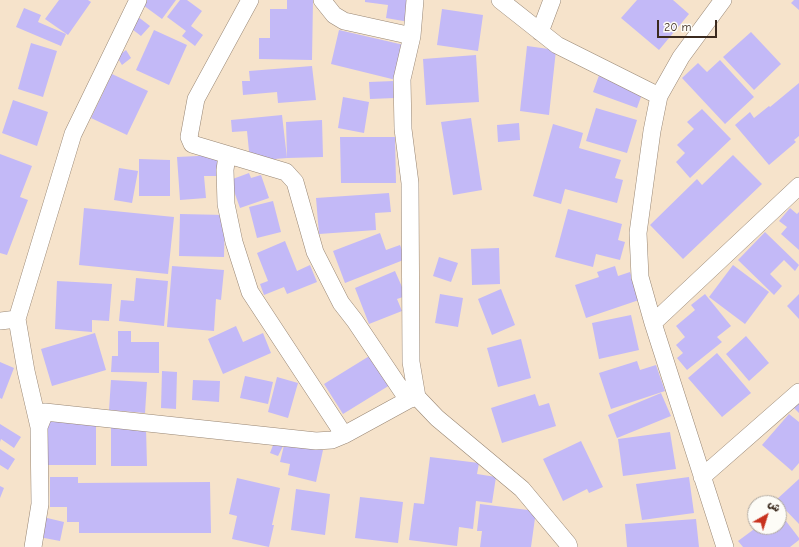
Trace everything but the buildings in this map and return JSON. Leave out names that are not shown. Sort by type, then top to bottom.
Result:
[{"type":"street","points":[[33,547],[40,504],[39,427],[26,371],[8,320],[73,134],[138,0]]},
{"type":"street","points":[[250,0],[196,99],[189,137],[192,144],[286,172],[296,182],[315,252],[341,303],[412,399],[522,489],[569,547]]},
{"type":"street","points":[[322,0],[334,15],[344,21],[412,36]]},
{"type":"street","points":[[412,399],[410,183],[403,129],[402,79],[412,36],[415,0]]},
{"type":"street","points":[[500,0],[557,45],[659,96]]},
{"type":"street","points":[[540,32],[552,0]]},
{"type":"street","points":[[723,0],[681,57],[659,96],[652,131],[638,232],[640,277],[652,323],[725,547]]},
{"type":"street","points":[[227,155],[225,170],[226,204],[234,242],[250,292],[344,435]]},
{"type":"street","points":[[652,323],[798,189]]},
{"type":"street","points":[[702,477],[799,392]]},
{"type":"street","points":[[39,427],[45,412],[316,441],[332,440],[412,399]]}]
